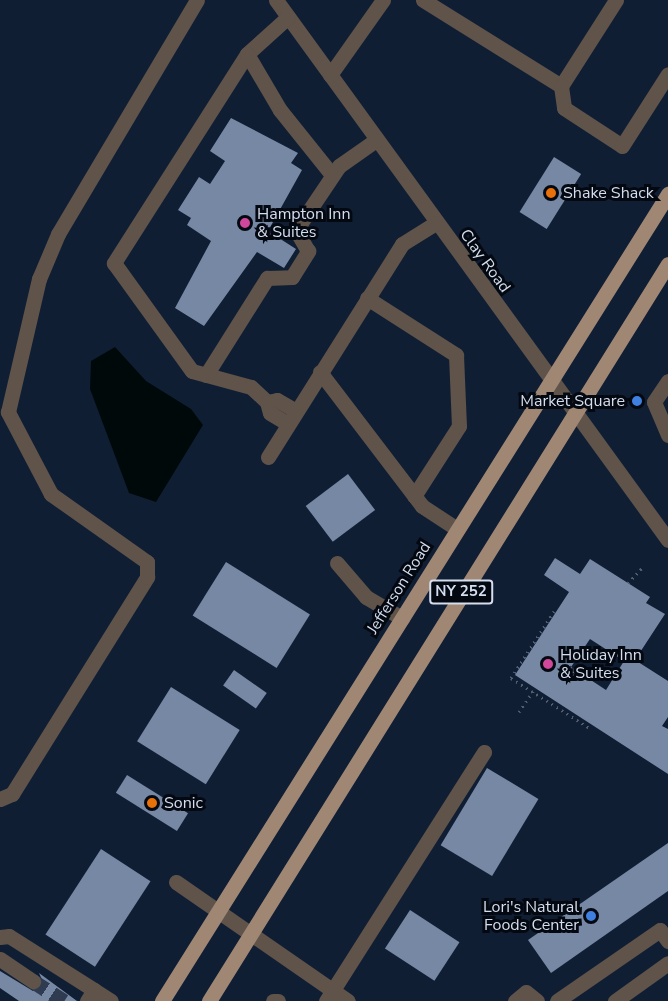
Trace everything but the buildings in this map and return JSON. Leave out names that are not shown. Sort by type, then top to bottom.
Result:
[{"type":"main road","name":"Jefferson Road","points":[[162,1001],[550,378],[668,194]]},
{"type":"main road","name":"NY 252","points":[[209,1001],[668,264]]},
{"type":"street","points":[[0,799],[12,794],[147,577],[147,562],[51,494],[4,414],[39,279],[58,234],[197,0]]},
{"type":"street","name":"Clay Road","points":[[276,0],[435,223],[668,540]]},
{"type":"street","points":[[330,75],[383,0]]},
{"type":"street","points":[[423,0],[561,86]]},
{"type":"street","points":[[616,0],[561,86],[564,108],[622,146],[668,74]]},
{"type":"street","points":[[288,17],[247,54],[114,262],[184,363],[206,375],[251,387],[267,402],[277,400],[292,418]]},
{"type":"street","points":[[247,54],[280,110],[332,175]]},
{"type":"street","points":[[206,375],[267,278],[292,277],[308,251],[296,230],[332,175],[376,140]]},
{"type":"street","points":[[268,457],[402,244],[435,223]]},
{"type":"street","points":[[367,298],[456,355],[459,426],[414,496]]},
{"type":"street","points":[[320,372],[414,496],[457,529]]},
{"type":"street","points":[[668,381],[654,402],[668,435]]},
{"type":"street","points":[[337,562],[366,597],[402,618]]},
{"type":"street","points":[[329,996],[484,752]]},
{"type":"street","points":[[176,882],[251,933],[329,996],[348,1001]]},
{"type":"street","points":[[557,1001],[660,930],[668,941]]},
{"type":"street","points":[[0,937],[9,936],[91,996],[111,1001]]},
{"type":"street","points":[[0,959],[33,981]]},
{"type":"street","points":[[615,1001],[668,963]]},
{"type":"street","points":[[514,1001],[526,992],[537,1001]]},
{"type":"street","points":[[273,1001],[278,1001]]},
{"type":"path","points":[[628,583],[642,568]]},
{"type":"path","points":[[554,611],[512,678],[591,729]]},
{"type":"path","points":[[519,712],[533,690]]},
{"type":"shaded area","points":[[115,347],[146,381],[191,409],[203,425],[156,502],[129,493],[90,389],[91,361]]},
{"type":"tunnel","points":[[33,981],[64,1001]]},
{"type":"place","name":"Shake Shack","points":[[551,193]]},
{"type":"place","name":"Hampton Inn & Suites","points":[[245,223]]},
{"type":"place","name":"Market Square","points":[[637,401]]},
{"type":"place","name":"Holiday Inn & Suites","points":[[548,664]]},
{"type":"place","name":"Sonic","points":[[152,803]]},
{"type":"place","name":"Lori's Natural Foods Center","points":[[591,916]]}]
